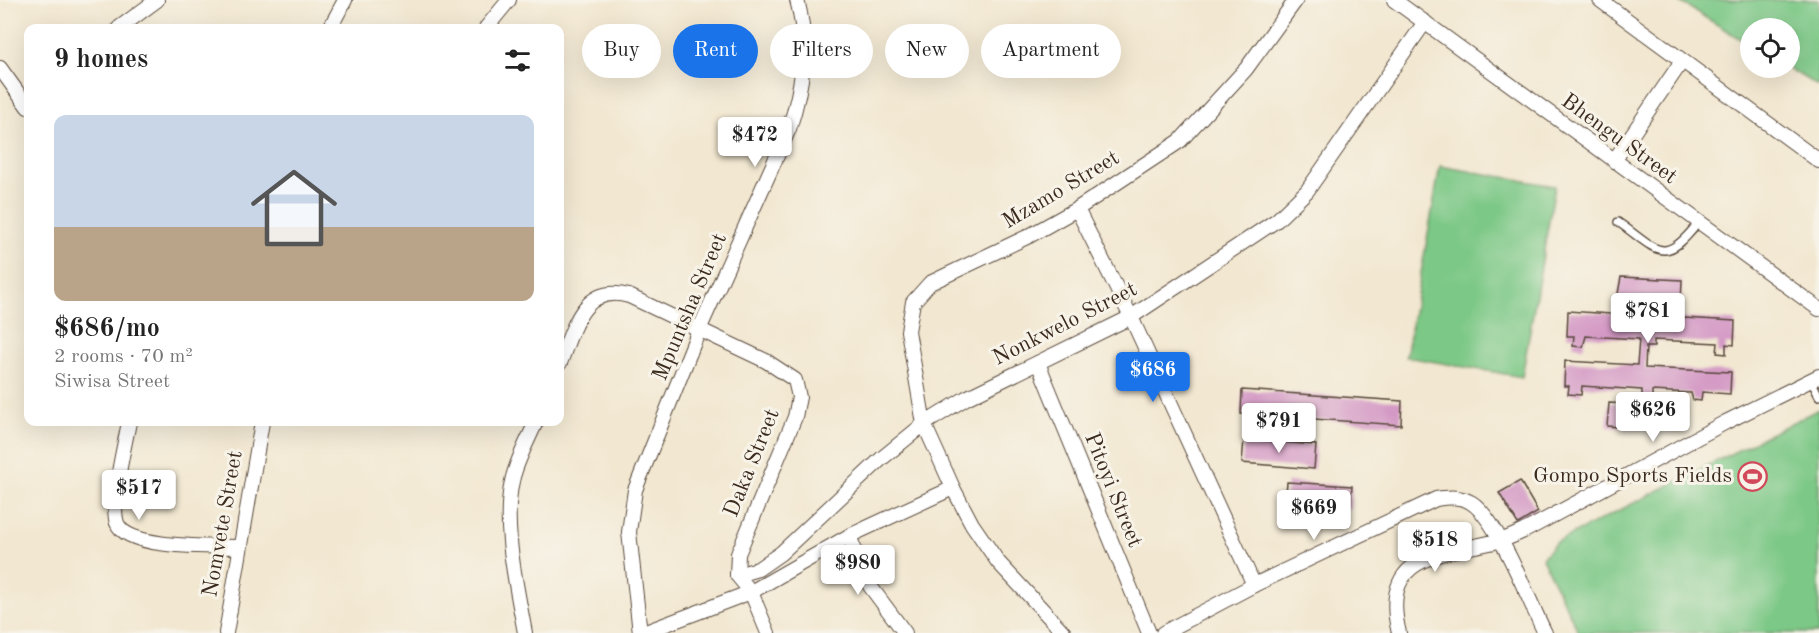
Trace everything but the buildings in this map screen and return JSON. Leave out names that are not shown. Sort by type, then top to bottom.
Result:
[{"type":"street","points":[[124,24],[157,0]]},
{"type":"street","points":[[489,24],[509,0]]},
{"type":"street","name":"Mpuntsha Street","points":[[641,633],[629,532],[635,490],[699,330],[789,129],[800,95],[805,63],[797,0]]},
{"type":"street","name":"Mzamo Street","points":[[1064,633],[998,562],[953,488],[924,424],[908,331],[913,302],[930,284],[1029,236],[1077,209],[1180,141],[1246,69],[1296,0]]},
{"type":"street","name":"Bhengu Street","points":[[1394,0],[1819,309]]},
{"type":"street","points":[[1600,0],[1819,161]]},
{"type":"street","points":[[332,24],[341,1]]},
{"type":"street","name":"Nonkwelo Street","points":[[737,575],[758,568],[781,553],[881,459],[924,424],[966,398],[1131,317],[1296,205],[1425,22]]},
{"type":"street","points":[[1614,161],[1682,61]]},
{"type":"street","points":[[0,68],[24,99]]},
{"type":"street","points":[[1077,209],[1131,317],[1254,585]]},
{"type":"street","name":"Daka Street","points":[[564,354],[583,310],[596,296],[613,291],[629,296],[790,374],[798,387],[795,417],[738,554],[737,575]]},
{"type":"street","name":"Pitoyi Street","points":[[1038,363],[1149,633]]},
{"type":"street","points":[[1399,633],[1395,591],[1410,568],[1452,549],[1500,541],[1528,529],[1815,378]]},
{"type":"street","points":[[128,426],[115,510],[120,530],[126,534],[168,545],[240,547]]},
{"type":"street","name":"Nomvete Street","points":[[225,633],[261,426]]},
{"type":"street","points":[[525,633],[509,519],[510,494],[513,476],[534,426]]},
{"type":"street","points":[[641,633],[751,592],[849,536],[953,488]]},
{"type":"street","points":[[1163,633],[1254,585],[1436,499],[1449,496],[1470,501],[1482,510],[1500,541],[1545,633]]},
{"type":"street","points":[[849,536],[870,586],[905,633]]},
{"type":"street","points":[[737,575],[751,592],[768,633]]},
{"type":"lane","points":[[1618,222],[1653,246],[1667,251],[1675,249],[1698,223]]},
{"type":"lane","points":[[1815,378],[1819,396]]},
{"type":"green space","points":[[1677,0],[1819,0],[1819,87],[1800,75],[1800,18],[1740,18],[1740,39]]},
{"type":"green space","points":[[1440,166],[1555,186],[1522,377],[1406,357]]},
{"type":"green space","name":"Gompo Sports Fields","points":[[1819,409],[1819,633],[1579,633],[1542,558],[1555,543]]},
{"type":"place","name":"Gompo Sports Fields","points":[[1753,476]]}]
